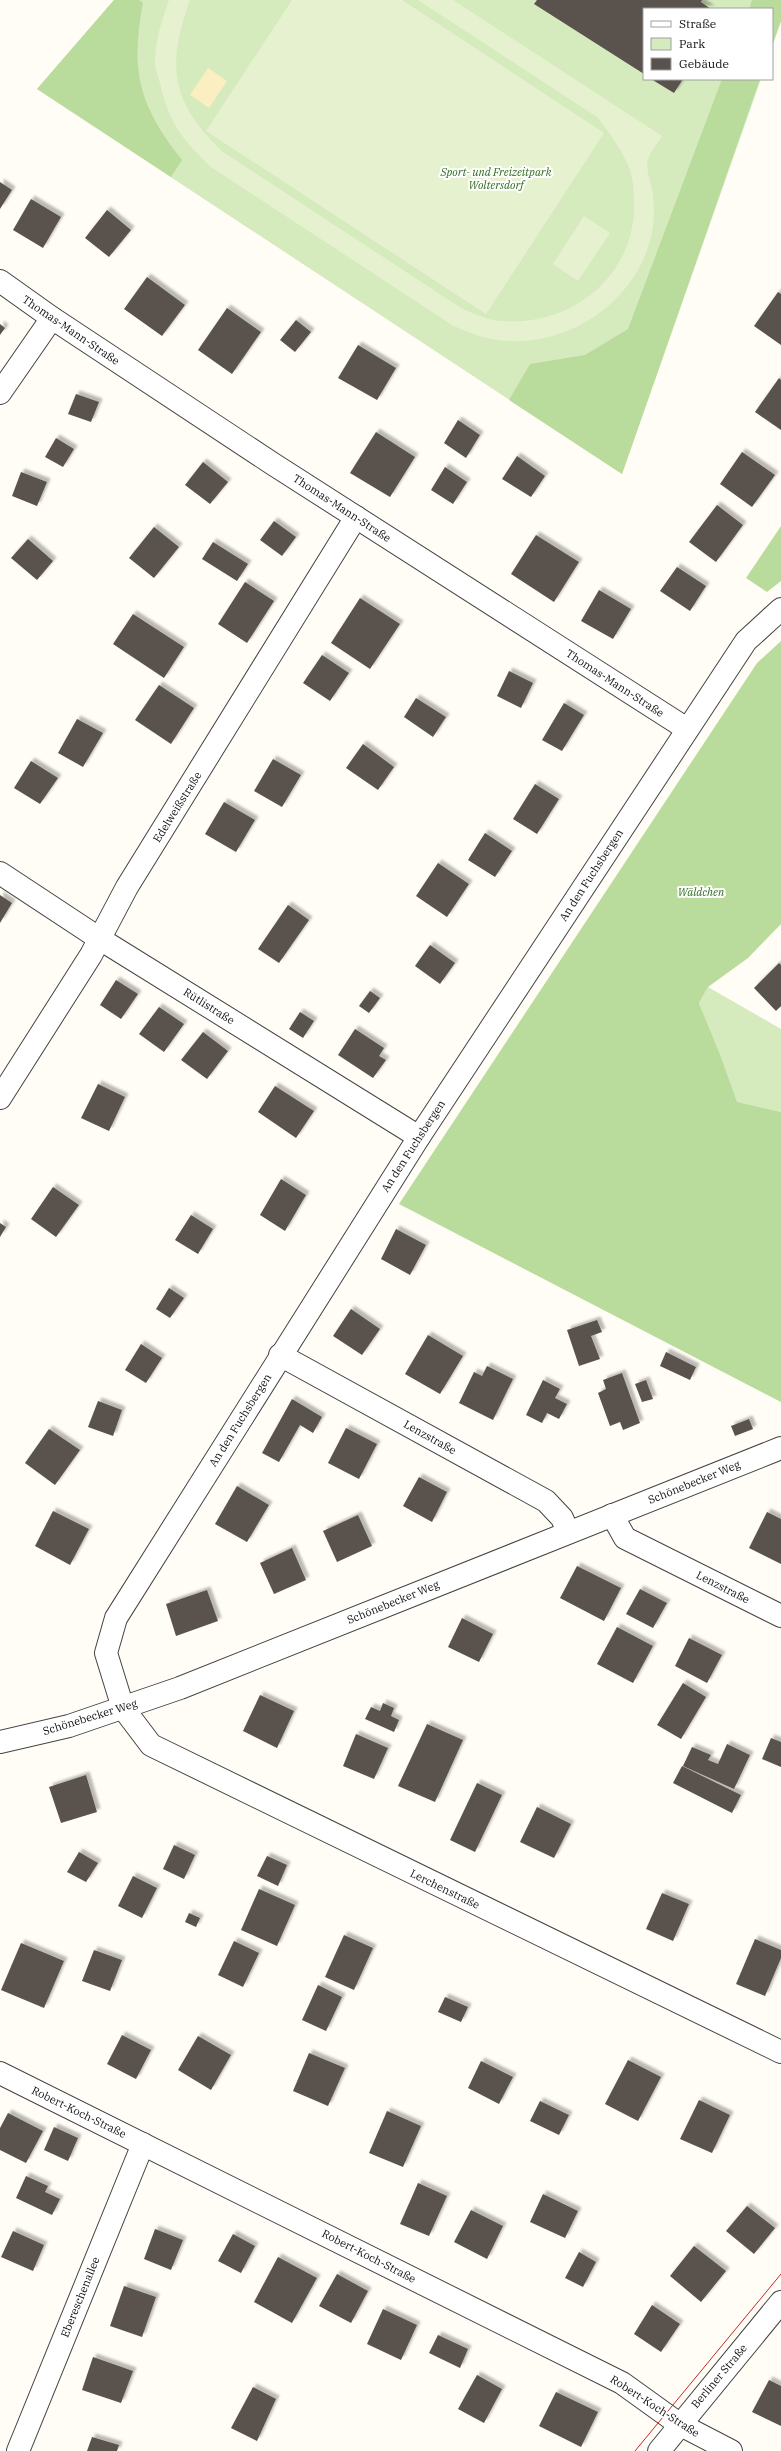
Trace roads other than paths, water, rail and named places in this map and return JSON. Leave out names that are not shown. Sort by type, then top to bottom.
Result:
[{"type":"street","name":"Thomas-Mann-Straße","points":[[0,281],[52,318],[356,517],[687,729]]},
{"type":"street","points":[[0,393],[52,318]]},
{"type":"street","name":"Edelweißstraße","points":[[0,1098],[100,939],[127,887],[356,517]]},
{"type":"street","name":"An den Fuchsbergen","points":[[122,1708],[106,1653],[116,1618],[280,1355],[419,1137],[687,729],[746,641],[781,609]]},
{"type":"street","name":"Rütlistraße","points":[[0,873],[100,939],[419,1137]]},
{"type":"street","name":"Lenzstraße","points":[[280,1355],[546,1501],[562,1518],[568,1532]]},
{"type":"street","name":"Schönebecker Weg","points":[[0,1742],[69,1726],[180,1688],[781,1448]]},
{"type":"street","name":"Lenzstraße","points":[[612,1515],[625,1538],[781,1616]]},
{"type":"street","name":"Lerchenstraße","points":[[122,1708],[151,1745],[781,2052]]},
{"type":"street","name":"Robert-Koch-Straße","points":[[0,2073],[622,2383],[679,2424],[731,2451]]},
{"type":"street","name":"Ebereschenallee","points":[[18,2451],[143,2144]]},
{"type":"street","name":"Berliner Straße","points":[[659,2451],[679,2424],[781,2302]]},
{"type":"tram line","points":[[635,2451],[781,2274]]},
{"type":"park label","name":"Sport- und Freizeitpark Woltersdorf","points":[[496,178]]},
{"type":"park label","name":"Wäldchen","points":[[701,892]]}]
